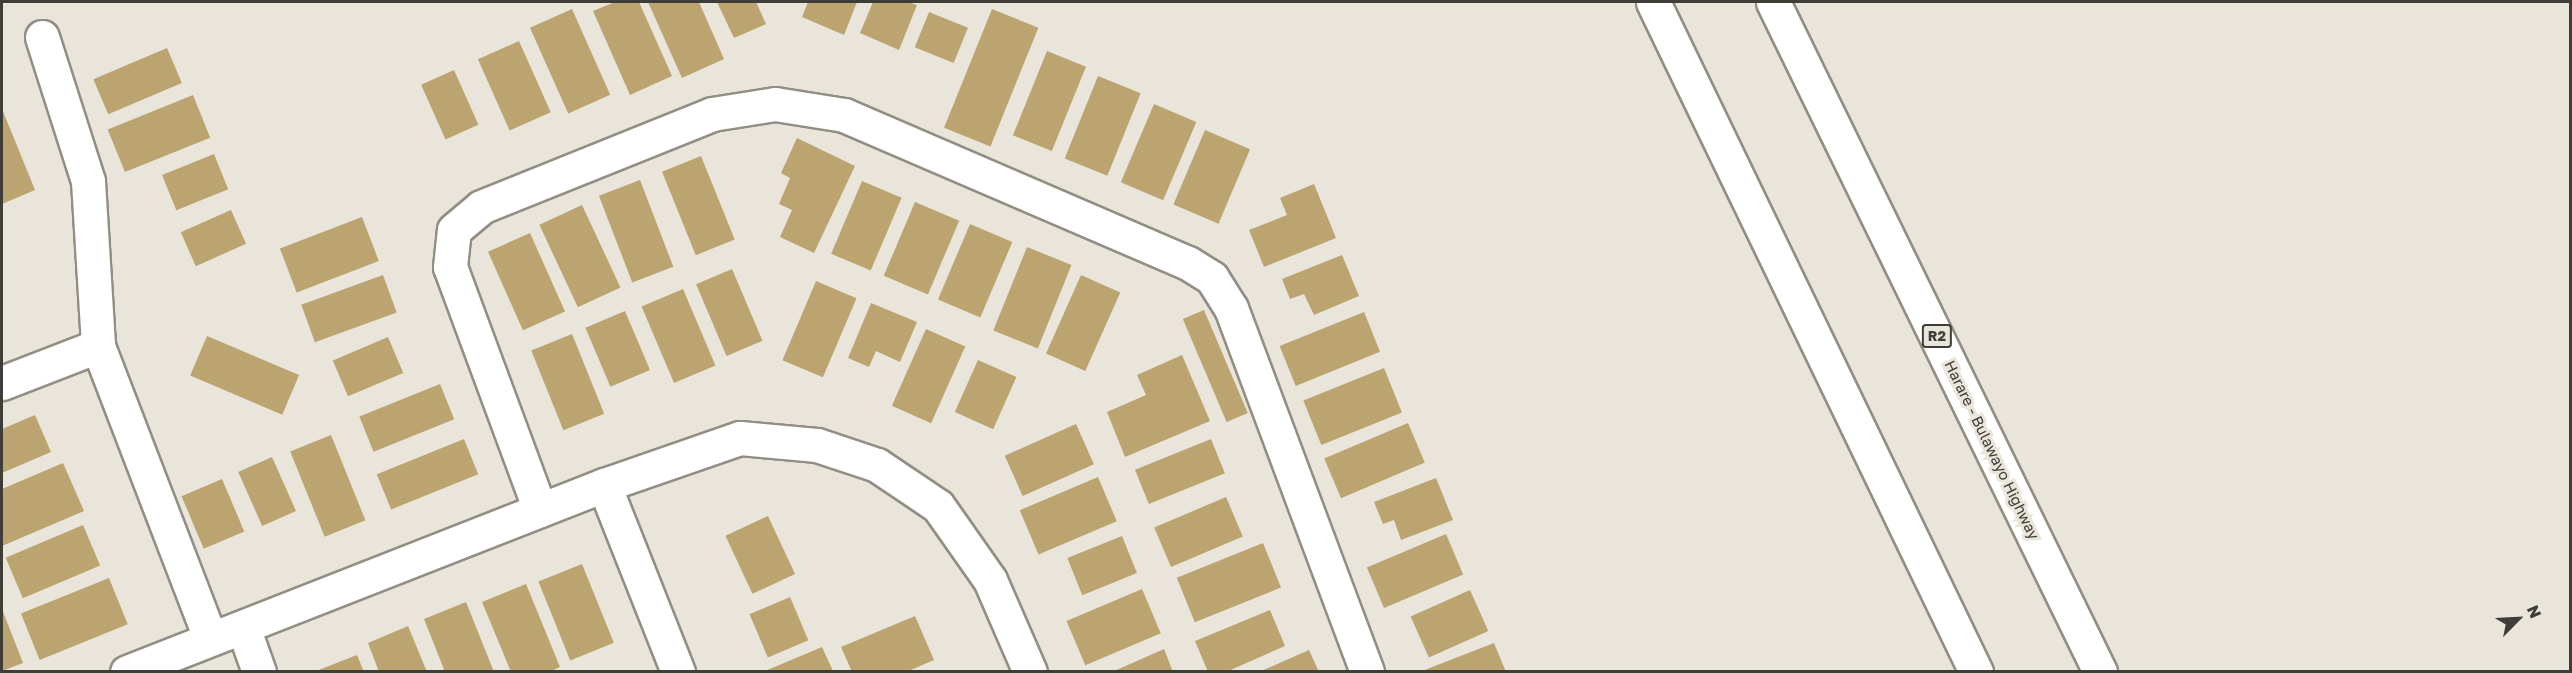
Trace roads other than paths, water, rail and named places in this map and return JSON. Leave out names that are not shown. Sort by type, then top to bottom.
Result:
[{"type":"main road","points":[[1653,2],[1976,672]]},
{"type":"main road","name":"Harare - Bulawayo Highway","points":[[1773,2],[2100,672]]},
{"type":"main road","points":[[42,37],[88,181],[98,346],[210,638]]},
{"type":"main road","points":[[540,510],[450,267],[454,230],[481,207],[712,114],[776,104],[844,115],[1188,263],[1212,278],[1231,308],[1367,672]]},
{"type":"main road","points":[[2,383],[98,346]]},
{"type":"main road","points":[[127,672],[604,485],[740,438],[817,445],[877,465],[938,506],[990,580],[1030,672]]},
{"type":"main road","points":[[604,485],[678,672]]},
{"type":"main road","points":[[243,627],[259,672]]}]
